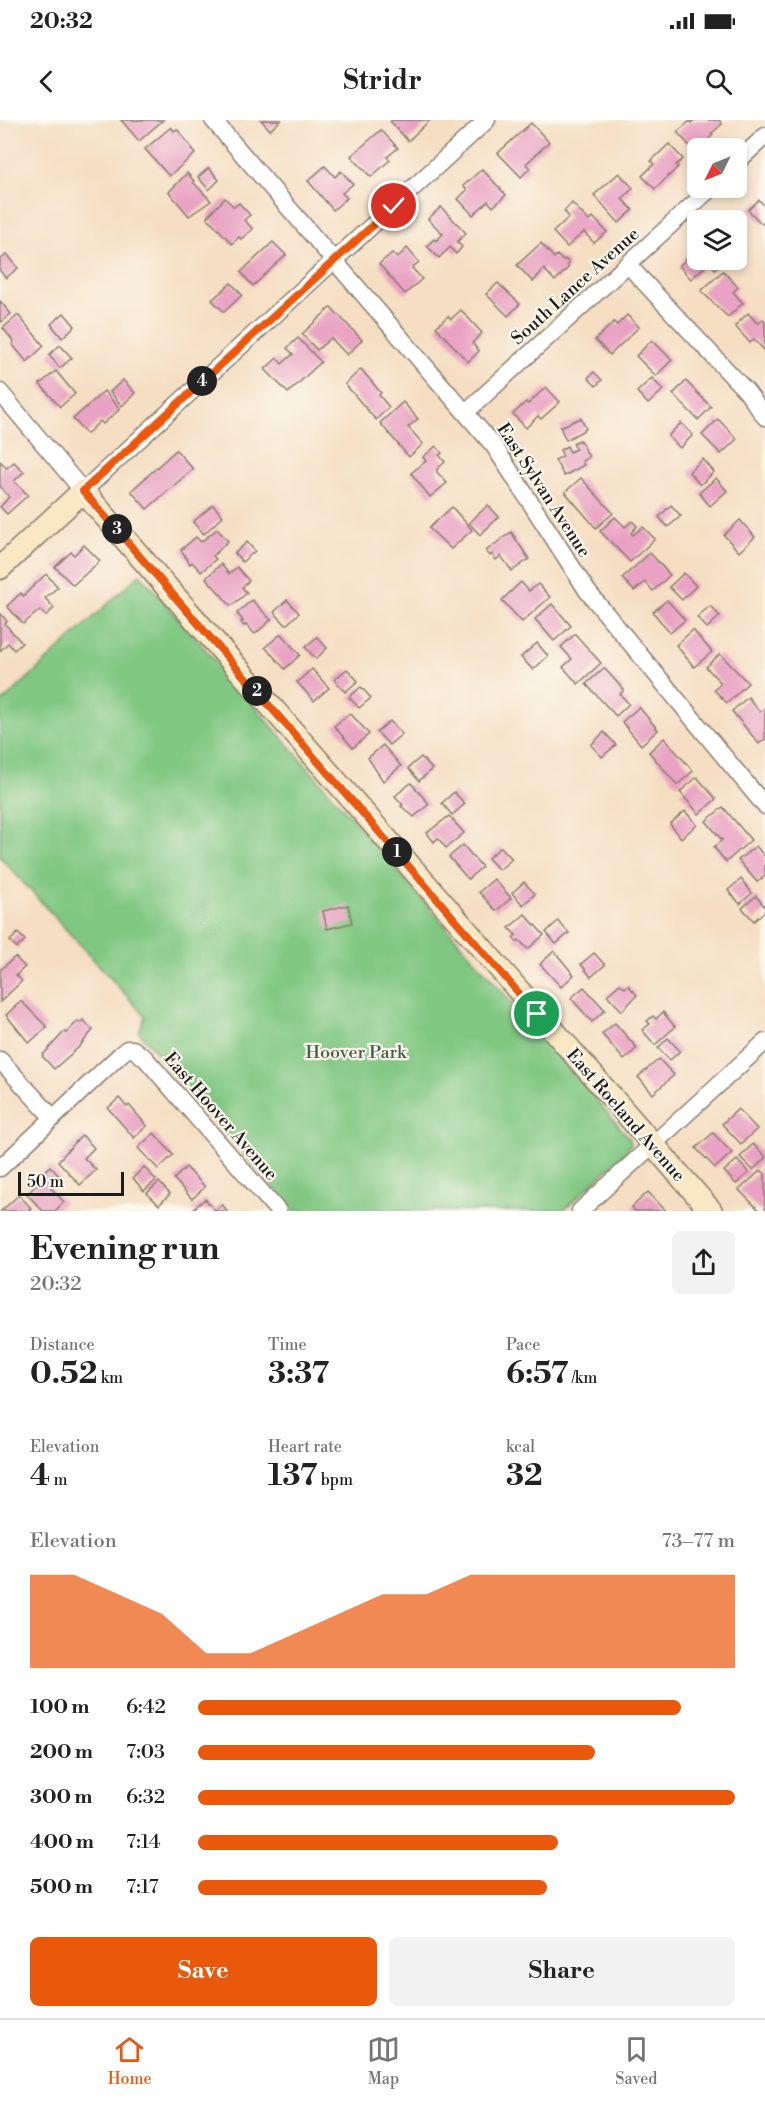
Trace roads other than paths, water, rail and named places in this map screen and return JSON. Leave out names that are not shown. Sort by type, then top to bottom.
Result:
[{"type":"street","name":"East Sylvan Avenue","points":[[213,120],[466,412],[503,458],[599,607],[765,806]]},
{"type":"street","points":[[0,568],[487,120]]},
{"type":"street","points":[[747,153],[765,136]]},
{"type":"street","name":"South Lance Avenue","points":[[466,412],[700,198]]},
{"type":"street","points":[[628,265],[747,392],[765,417]]},
{"type":"street","name":"East Roeland Avenue","points":[[0,392],[83,491],[651,1145],[711,1211]]},
{"type":"street","points":[[580,1211],[765,1042]]},
{"type":"street","name":"East Hoover Avenue","points":[[53,1118],[121,1054],[127,1049],[133,1049],[145,1058],[278,1211]]},
{"type":"street","points":[[0,1060],[53,1118],[0,1168]]},
{"type":"park label","name":"Hoover Park","points":[[356,1052]]}]
